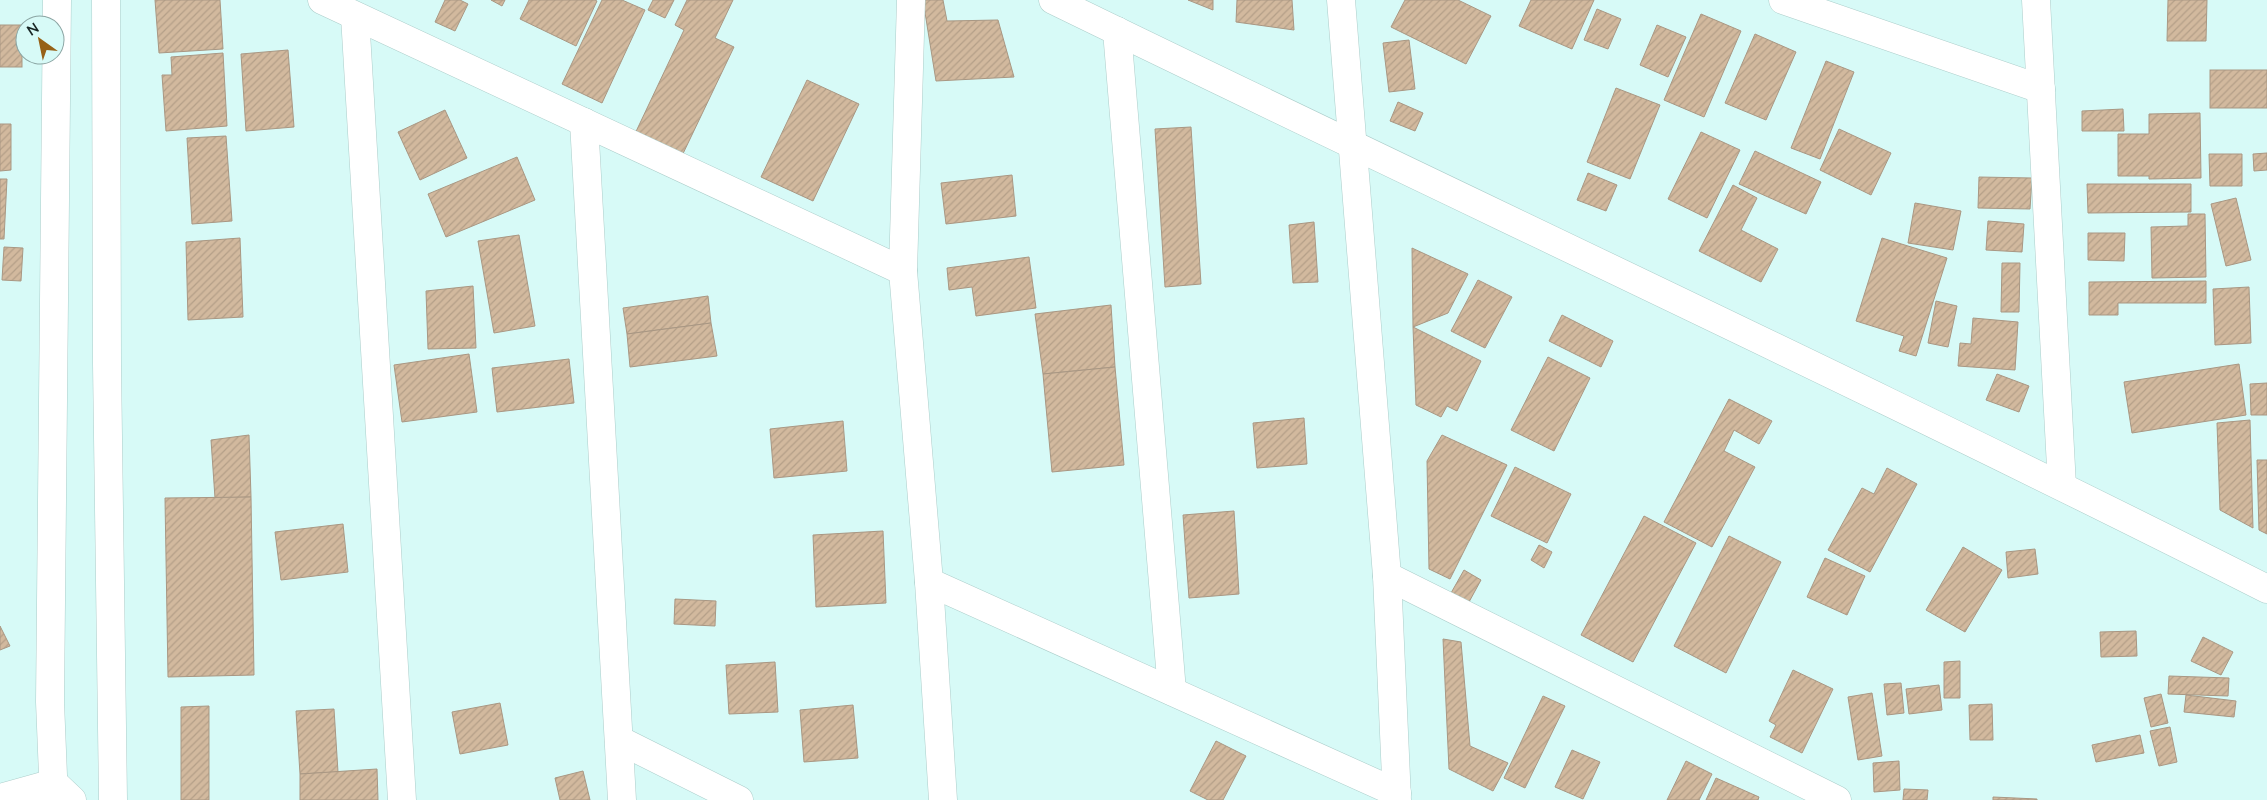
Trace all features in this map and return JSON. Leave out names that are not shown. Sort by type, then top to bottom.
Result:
[{"type":"street","points":[[0,798],[60,794],[50,692],[57,0]]},
{"type":"street","points":[[106,0],[107,364],[113,800]]},
{"type":"street","points":[[322,0],[903,271]]},
{"type":"street","points":[[911,0],[903,271],[929,582],[943,800]]},
{"type":"street","points":[[1053,0],[1353,147],[2062,486],[2267,588]]},
{"type":"street","points":[[929,582],[1397,797],[1387,576],[1341,0]]},
{"type":"street","points":[[1784,0],[2041,89]]},
{"type":"street","points":[[2036,0],[2062,486]]},
{"type":"street","points":[[355,16],[402,800]]},
{"type":"street","points":[[1117,31],[1172,692]]},
{"type":"street","points":[[584,122],[622,800]]},
{"type":"street","points":[[1387,576],[1837,800]]},
{"type":"street","points":[[619,740],[739,800]]},
{"type":"building","points":[[155,0],[220,0],[223,49],[159,53]]},
{"type":"building","points":[[445,0],[460,0],[468,4],[455,31],[435,22]]},
{"type":"building","points":[[491,0],[505,0],[502,6]]},
{"type":"building","points":[[529,0],[597,1],[576,46],[520,19]]},
{"type":"building","points":[[602,0],[622,0],[645,10],[602,103],[562,84]]},
{"type":"building","points":[[653,0],[674,0],[665,18],[648,10]]},
{"type":"building","points":[[687,0],[733,0],[715,38],[734,47],[679,162],[632,140],[684,30],[675,25]]},
{"type":"building","points":[[923,0],[943,0],[947,21],[998,20],[1014,77],[936,81]]},
{"type":"building","points":[[1188,0],[1213,0],[1213,10]]},
{"type":"building","points":[[1237,0],[1292,0],[1294,30],[1236,22]]},
{"type":"building","points":[[1405,0],[1458,0],[1491,16],[1466,64],[1391,27]]},
{"type":"building","points":[[1531,0],[1594,0],[1572,49],[1519,26]]},
{"type":"building","points":[[2168,0],[2207,0],[2206,41],[2167,41]]},
{"type":"building","points":[[1597,9],[1621,19],[1608,49],[1584,40]]},
{"type":"building","points":[[1701,14],[1741,31],[1704,117],[1664,100]]},
{"type":"building","points":[[0,25],[15,25],[15,65],[22,65],[22,67],[0,67]]},
{"type":"building","points":[[1657,25],[1686,37],[1668,77],[1640,65]]},
{"type":"building","points":[[1755,34],[1796,52],[1766,120],[1725,103]]},
{"type":"building","points":[[1409,40],[1415,89],[1389,92],[1383,43]]},
{"type":"building","points":[[288,50],[294,127],[246,131],[241,54]]},
{"type":"building","points":[[223,53],[227,126],[166,131],[162,75],[172,75],[171,57]]},
{"type":"building","points":[[1826,61],[1854,72],[1820,159],[1791,148]]},
{"type":"building","points":[[2210,70],[2267,70],[2267,108],[2210,108]]},
{"type":"building","points":[[807,80],[859,104],[813,201],[761,177]]},
{"type":"building","points":[[1616,88],[1660,105],[1630,179],[1587,162]]},
{"type":"building","points":[[1398,102],[1423,113],[1415,131],[1390,121]]},
{"type":"building","points":[[2123,109],[2124,131],[2082,131],[2082,111]]},
{"type":"building","points":[[445,110],[467,158],[420,180],[398,132]]},
{"type":"building","points":[[2200,113],[2201,178],[2149,179],[2149,176],[2118,176],[2118,134],[2149,134],[2149,114]]},
{"type":"building","points":[[0,124],[11,124],[11,170],[0,171]]},
{"type":"building","points":[[1191,127],[1201,284],[1165,287],[1155,129]]},
{"type":"building","points":[[1839,129],[1891,153],[1871,195],[1820,170]]},
{"type":"building","points":[[1701,132],[1740,150],[1707,218],[1668,199]]},
{"type":"building","points":[[226,136],[232,221],[192,224],[187,138]]},
{"type":"building","points":[[1755,151],[1821,182],[1806,214],[1739,184]]},
{"type":"building","points":[[2267,153],[2267,170],[2254,171],[2253,154]]},
{"type":"building","points":[[2209,154],[2242,154],[2242,186],[2210,186]]},
{"type":"building","points":[[517,157],[535,200],[446,237],[428,194]]},
{"type":"building","points":[[1588,173],[1617,185],[1606,211],[1577,200]]},
{"type":"building","points":[[1012,175],[1016,216],[946,224],[941,183]]},
{"type":"building","points":[[1979,177],[2032,178],[2030,209],[1978,208]]},
{"type":"building","points":[[0,179],[7,179],[4,239],[0,239]]},
{"type":"building","points":[[2087,184],[2191,184],[2191,212],[2088,213]]},
{"type":"building","points":[[1733,185],[1757,198],[1741,230],[1778,249],[1761,282],[1699,251]]},
{"type":"building","points":[[2236,198],[2251,260],[2226,266],[2211,204]]},
{"type":"building","points":[[1915,203],[1961,211],[1953,250],[1908,243]]},
{"type":"building","points":[[2188,214],[2205,214],[2206,277],[2152,278],[2151,227],[2188,226]]},
{"type":"building","points":[[1988,221],[2024,224],[2022,252],[1986,250]]},
{"type":"building","points":[[1314,222],[1318,282],[1293,283],[1289,225]]},
{"type":"building","points":[[2088,233],[2125,233],[2124,261],[2088,260]]},
{"type":"building","points":[[519,235],[535,326],[494,333],[478,241]]},
{"type":"building","points":[[240,238],[243,317],[188,320],[186,242]]},
{"type":"building","points":[[1882,238],[1947,258],[1916,356],[1899,351],[1904,336],[1856,321]]},
{"type":"building","points":[[4,247],[23,248],[21,281],[2,280]]},
{"type":"building","points":[[1412,248],[1468,274],[1448,313],[1413,327]]},
{"type":"building","points":[[1029,257],[1036,308],[976,316],[972,287],[949,290],[947,268]]},
{"type":"building","points":[[2002,263],[2020,263],[2019,312],[2001,312]]},
{"type":"building","points":[[1478,280],[1512,297],[1485,348],[1451,331]]},
{"type":"building","points":[[2206,281],[2206,303],[2118,303],[2118,315],[2089,315],[2089,282]]},
{"type":"building","points":[[473,286],[476,348],[428,349],[426,291]]},
{"type":"building","points":[[2249,287],[2251,343],[2215,345],[2213,289]]},
{"type":"building","points":[[708,296],[711,323],[627,334],[623,308]]},
{"type":"building","points":[[1936,301],[1957,306],[1948,347],[1928,343]]},
{"type":"building","points":[[1111,305],[1115,367],[1043,374],[1035,314]]},
{"type":"building","points":[[1562,315],[1613,341],[1601,367],[1549,341]]},
{"type":"building","points":[[1973,318],[2018,322],[2015,370],[1958,366],[1960,343],[1971,344]]},
{"type":"building","points":[[711,323],[717,356],[630,367],[627,334]]},
{"type":"building","points":[[1413,327],[1481,361],[1457,411],[1447,406],[1441,417],[1416,405]]},
{"type":"building","points":[[469,354],[477,412],[402,422],[394,365]]},
{"type":"building","points":[[1548,357],[1590,378],[1554,451],[1511,430]]},
{"type":"building","points":[[569,359],[574,403],[497,412],[492,368]]},
{"type":"building","points":[[2239,364],[2246,415],[2132,433],[2124,382]]},
{"type":"building","points":[[1115,367],[1124,465],[1052,472],[1043,374]]},
{"type":"building","points":[[1997,374],[2029,386],[2019,412],[1986,400]]},
{"type":"building","points":[[2267,383],[2267,415],[2251,415],[2250,384]]},
{"type":"building","points":[[1729,399],[1772,421],[1759,444],[1734,430],[1724,451],[1755,467],[1712,547],[1664,522]]},
{"type":"building","points":[[1304,418],[1307,464],[1257,468],[1253,423]]},
{"type":"building","points":[[2250,420],[2253,528],[2220,510],[2217,423]]},
{"type":"building","points":[[843,421],[847,471],[774,478],[770,429]]},
{"type":"building","points":[[249,435],[251,497],[215,498],[211,440]]},
{"type":"building","points":[[1442,435],[1507,465],[1450,579],[1429,569],[1427,461]]},
{"type":"building","points":[[2257,460],[2267,460],[2267,534],[2259,530]]},
{"type":"building","points":[[1515,467],[1571,494],[1547,543],[1491,516]]},
{"type":"building","points":[[1887,468],[1917,484],[1870,572],[1828,550],[1862,488],[1874,494]]},
{"type":"building","points":[[251,497],[254,675],[168,677],[165,498]]},
{"type":"building","points":[[1234,511],[1239,594],[1189,598],[1183,515]]},
{"type":"building","points":[[1644,516],[1696,543],[1633,662],[1581,635]]},
{"type":"building","points":[[343,524],[348,572],[281,580],[275,532]]},
{"type":"building","points":[[883,531],[886,603],[816,607],[813,535]]},
{"type":"building","points":[[1729,536],[1781,562],[1726,673],[1674,646]]},
{"type":"building","points":[[1539,545],[1552,552],[1544,568],[1531,560]]},
{"type":"building","points":[[1963,547],[2002,570],[1965,632],[1926,610]]},
{"type":"building","points":[[2035,549],[2038,574],[2008,578],[2006,552]]},
{"type":"building","points":[[1825,558],[1865,576],[1847,615],[1807,597]]},
{"type":"building","points":[[1464,570],[1481,580],[1469,602],[1451,593]]},
{"type":"building","points":[[675,599],[716,601],[715,626],[674,624]]},
{"type":"building","points":[[0,626],[10,646],[0,650]]},
{"type":"building","points":[[2136,631],[2137,656],[2101,657],[2100,632]]},
{"type":"building","points":[[2203,637],[2233,652],[2221,675],[2191,661]]},
{"type":"building","points":[[1443,639],[1461,642],[1470,746],[1508,763],[1493,791],[1449,769]]},
{"type":"building","points":[[1960,661],[1960,698],[1944,698],[1944,662]]},
{"type":"building","points":[[775,662],[778,712],[729,714],[726,665]]},
{"type":"building","points":[[1793,670],[1833,689],[1802,753],[1770,737],[1776,725],[1769,721]]},
{"type":"building","points":[[2169,676],[2229,678],[2228,696],[2168,694]]},
{"type":"building","points":[[1901,683],[1904,713],[1887,715],[1884,684]]},
{"type":"building","points":[[1939,685],[1942,710],[1909,714],[1906,689]]},
{"type":"building","points":[[1872,693],[1882,756],[1858,760],[1848,697]]},
{"type":"building","points":[[2161,694],[2168,723],[2151,727],[2144,698]]},
{"type":"building","points":[[2186,695],[2236,701],[2234,717],[2184,712]]},
{"type":"building","points":[[1543,696],[1565,706],[1525,788],[1504,778]]},
{"type":"building","points":[[500,703],[508,745],[460,754],[452,712]]},
{"type":"building","points":[[1992,704],[1993,740],[1970,740],[1969,705]]},
{"type":"building","points":[[853,705],[858,758],[804,762],[800,710]]},
{"type":"building","points":[[209,706],[209,800],[181,800],[181,707]]},
{"type":"building","points":[[334,709],[338,772],[300,774],[296,711]]},
{"type":"building","points":[[2170,727],[2177,762],[2159,766],[2150,731]]},
{"type":"building","points":[[2140,735],[2144,753],[2096,762],[2092,745]]},
{"type":"building","points":[[1216,741],[1246,756],[1223,800],[1208,800],[1190,791]]},
{"type":"building","points":[[1572,750],[1600,762],[1583,799],[1555,787]]},
{"type":"building","points":[[1686,761],[1712,774],[1699,800],[1667,800]]},
{"type":"building","points":[[1899,761],[1900,790],[1874,792],[1873,763]]},
{"type":"building","points":[[377,769],[378,800],[300,800],[300,774]]},
{"type":"building","points":[[583,771],[590,800],[560,800],[555,778]]},
{"type":"building","points":[[1716,778],[1759,797],[1758,800],[1706,800]]},
{"type":"building","points":[[1904,789],[1928,790],[1927,800],[1903,800]]},
{"type":"building","points":[[1993,797],[2037,799],[2037,800],[1993,800]]}]
